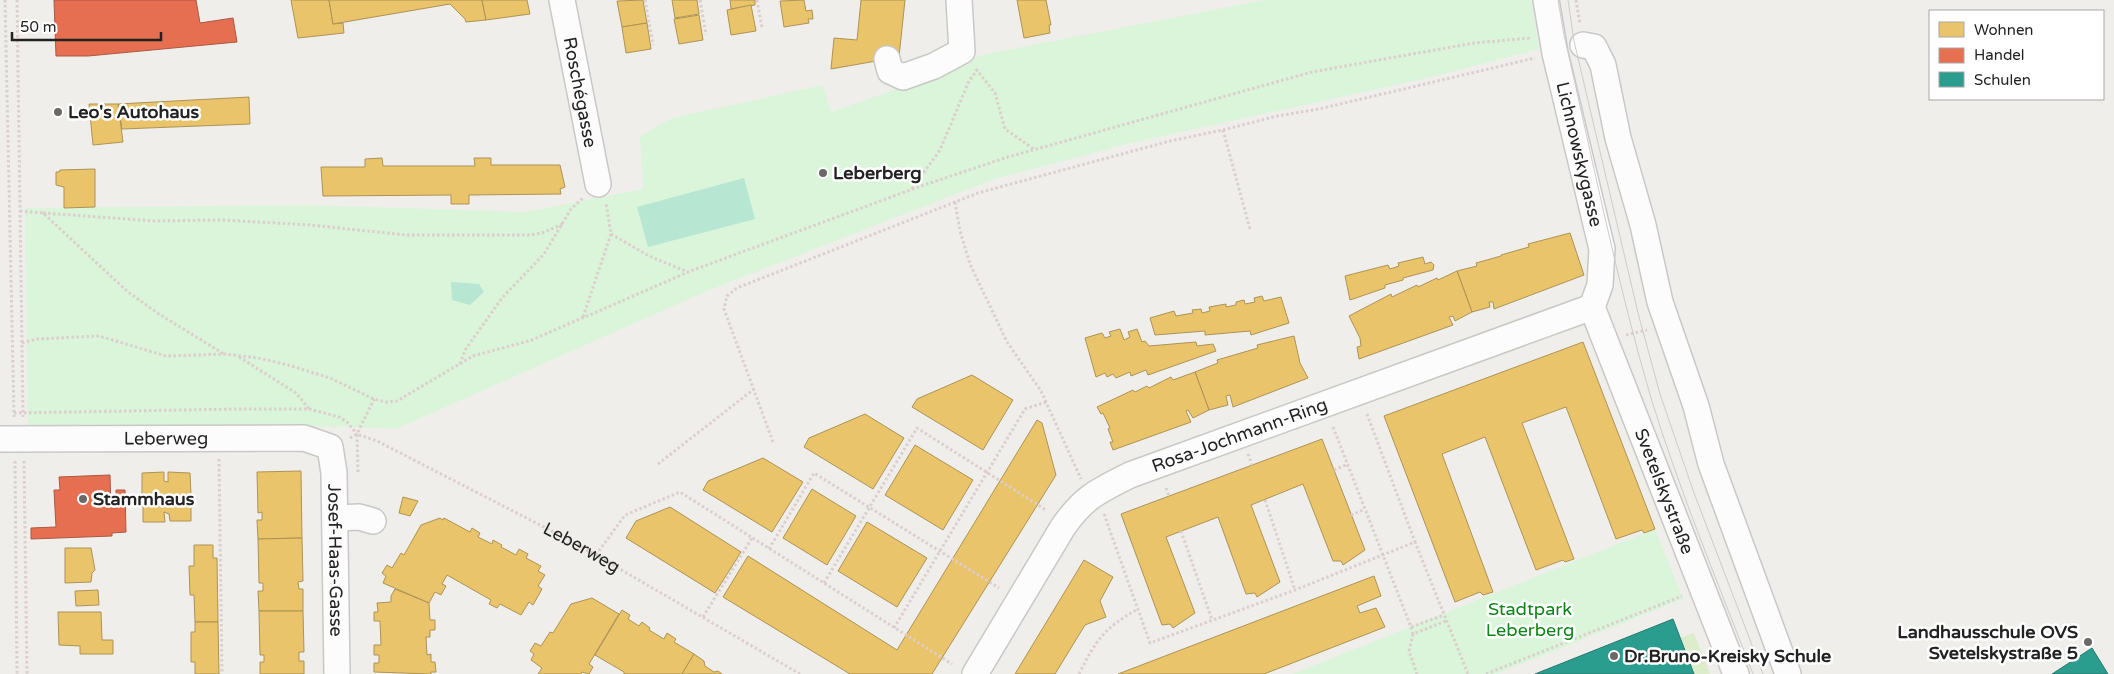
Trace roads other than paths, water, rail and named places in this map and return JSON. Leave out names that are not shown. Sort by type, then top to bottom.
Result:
[{"type":"street","name":"Roschégasse","points":[[562,0],[597,192]]},
{"type":"street","points":[[887,59],[890,71],[903,77],[934,66],[969,61],[959,0]]},
{"type":"street","name":"Lichnowskygasse","points":[[1546,0],[1553,44],[1602,248],[1600,285],[1592,306]]},
{"type":"street","points":[[1583,45],[1594,47],[1603,66],[1618,138],[1643,225],[1660,302],[1696,406],[1711,464],[1788,674]]},
{"type":"street","name":"Rosa-Jochmann-Ring","points":[[975,674],[1063,528],[1090,489],[1592,306]]},
{"type":"street","name":"Svetelskystraße","points":[[1592,306],[1736,674]]},
{"type":"street","name":"Leberweg","points":[[13,440],[304,438],[330,447]]},
{"type":"street","name":"Josef-Haas-Gasse","points":[[330,447],[334,473],[337,674]]},
{"type":"street","points":[[335,518],[359,517],[373,521]]},
{"type":"tram line","points":[[1558,0],[1564,35],[1615,263],[1651,398],[1687,503],[1753,674]]},
{"type":"tram line","points":[[1568,0],[1574,41],[1638,313],[1660,394],[1694,493],[1763,674]]},
{"type":"place","name":"Leo's Autohaus","points":[[58,112]]},
{"type":"place","name":"Leberberg","points":[[823,173]]},
{"type":"place","name":"Stammhaus","points":[[83,499]]},
{"type":"place","name":"Landhausschule OVS Svetelskystraße 5","points":[[2088,642]]},
{"type":"place","name":"Dr.Bruno-Kreisky Schule","points":[[1614,656]]},
{"type":"park label","name":"Stadtpark Leberberg","points":[[1530,619]]}]
